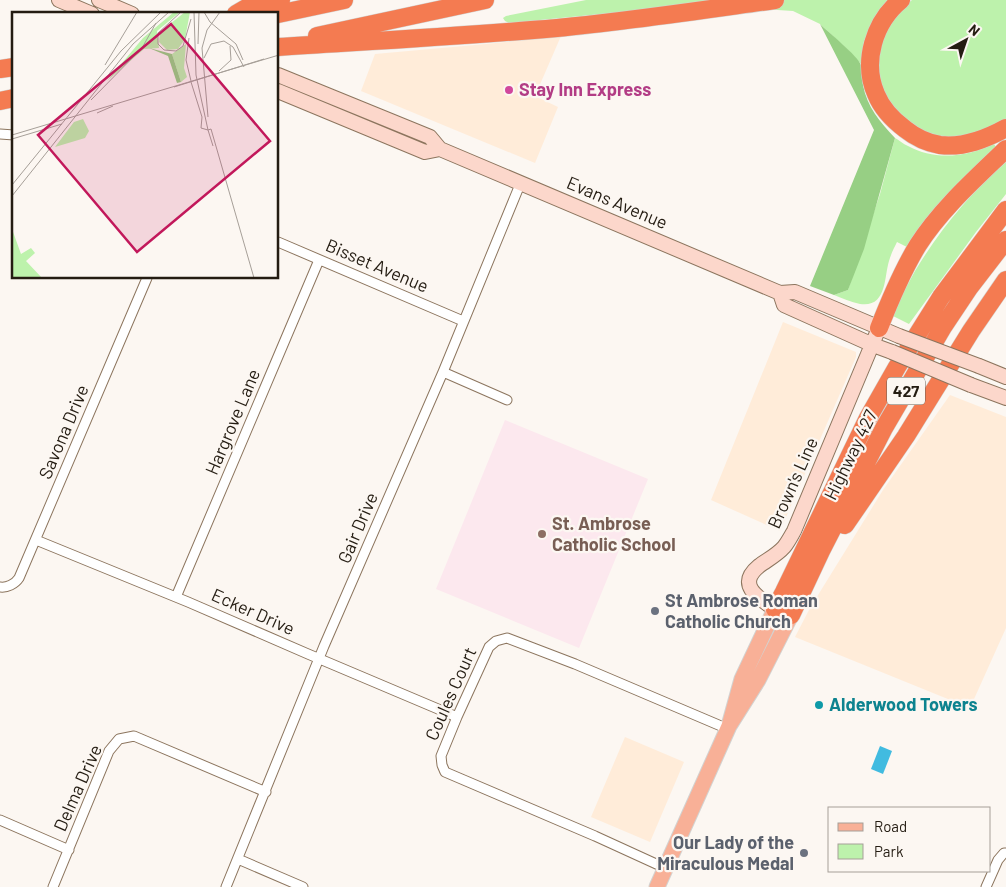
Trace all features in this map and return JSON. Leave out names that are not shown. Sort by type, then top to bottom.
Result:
[{"type":"highway","points":[[239,12],[248,7],[281,0]]},
{"type":"highway","points":[[279,14],[344,0]]},
{"type":"highway","points":[[279,45],[485,0]]},
{"type":"highway","points":[[279,45],[397,40],[558,28],[775,0]]},
{"type":"highway","points":[[901,0],[879,26],[873,42],[870,60],[876,93],[894,121],[924,140],[940,145],[977,142],[1006,128]]},
{"type":"highway","points":[[879,328],[900,278],[919,244],[939,217],[959,195],[1006,149]]},
{"type":"highway","name":"Highway 427","points":[[783,612],[784,592],[868,418],[897,367],[941,297],[1006,210]]},
{"type":"highway","name":"Highway 427","points":[[783,612],[821,551],[884,428],[943,327],[969,288],[1006,240]]},
{"type":"highway","points":[[821,551],[846,524],[906,436],[1006,280]]},
{"type":"highway","points":[[972,331],[1006,295]]},
{"type":"main road","points":[[59,0],[87,12]]},
{"type":"main road","points":[[99,0],[127,12]]},
{"type":"main road","name":"Evans Avenue","points":[[279,75],[430,137],[440,149],[780,293],[795,292],[879,328],[1006,377]]},
{"type":"main road","name":"Evans Avenue","points":[[279,91],[425,152],[440,149]]},
{"type":"main road","name":"Evans Avenue","points":[[780,293],[784,305],[872,345],[1006,398]]},
{"type":"main road","name":"Brown's Line","points":[[783,612],[758,599],[751,591],[750,578],[757,568],[784,547],[794,531],[879,328]]},
{"type":"main road","points":[[657,887],[728,728],[742,679],[783,612]]},
{"type":"street","name":"Gair Drive","points":[[226,887],[521,182]]},
{"type":"street","name":"Bisset Avenue","points":[[279,242],[463,321]]},
{"type":"street","name":"Hargrove Lane","points":[[176,597],[319,260]]},
{"type":"street","name":"Savona Drive","points":[[0,587],[17,581],[147,279]]},
{"type":"street","points":[[443,372],[507,400]]},
{"type":"street","name":"Ecker Drive","points":[[36,540],[176,597],[457,717]]},
{"type":"street","name":"Coules Court","points":[[665,868],[596,836],[445,772],[441,756],[457,717],[490,647],[496,641],[506,638],[575,664],[728,728]]},
{"type":"street","name":"Delma Drive","points":[[54,887],[109,751],[119,740],[134,736],[266,792]]},
{"type":"street","points":[[0,820],[69,850]]},
{"type":"street","points":[[986,887],[998,860],[1005,853]]},
{"type":"street","points":[[238,859],[303,887]]},
{"type":"shaded area","points":[[561,36],[535,96],[558,107],[535,163],[361,91],[375,54]]},
{"type":"shaded area","points":[[783,322],[856,352],[856,357],[780,531],[711,500]]},
{"type":"shaded area","points":[[950,395],[1006,417],[1006,628],[970,708],[795,637],[810,608],[883,490]]},
{"type":"shaded area","name":"St. Ambrose Catholic School","points":[[505,420],[648,479],[579,648],[436,589]]},
{"type":"shaded area","points":[[625,737],[684,762],[650,842],[591,817]]},
{"type":"green space","points":[[586,0],[890,0],[871,25],[864,41],[861,64],[820,24],[793,11],[695,5],[509,23],[503,18]]},
{"type":"green space","points":[[912,0],[1006,0],[1006,121],[992,128],[962,137],[941,138],[927,134],[902,120],[882,93],[877,64],[882,36],[899,10]]},
{"type":"green space","points":[[820,24],[859,61],[863,72],[865,93],[871,107],[879,120],[895,138],[864,249],[848,290],[834,295],[810,286],[874,130]]},
{"type":"green space","points":[[895,138],[918,151],[929,154],[951,156],[973,152],[994,144],[998,150],[909,248],[897,242],[890,258],[885,283],[880,296],[869,304],[860,304],[834,295],[848,290],[880,194]]},
{"type":"green space","points":[[1006,162],[1006,194],[909,324],[891,315],[934,241],[980,186]]},
{"type":"water","points":[[880,746],[892,751],[883,774],[871,769]]},
{"type":"place","name":"Stay Inn Express","points":[[509,90]]},
{"type":"place","name":"St. Ambrose Catholic School","points":[[542,534]]},
{"type":"place","name":"St Ambrose Roman Catholic Church","points":[[655,611]]},
{"type":"place","name":"Alderwood Towers","points":[[819,705]]},
{"type":"place","name":"Our Lady of the Miraculous Medal","points":[[804,853]]}]
